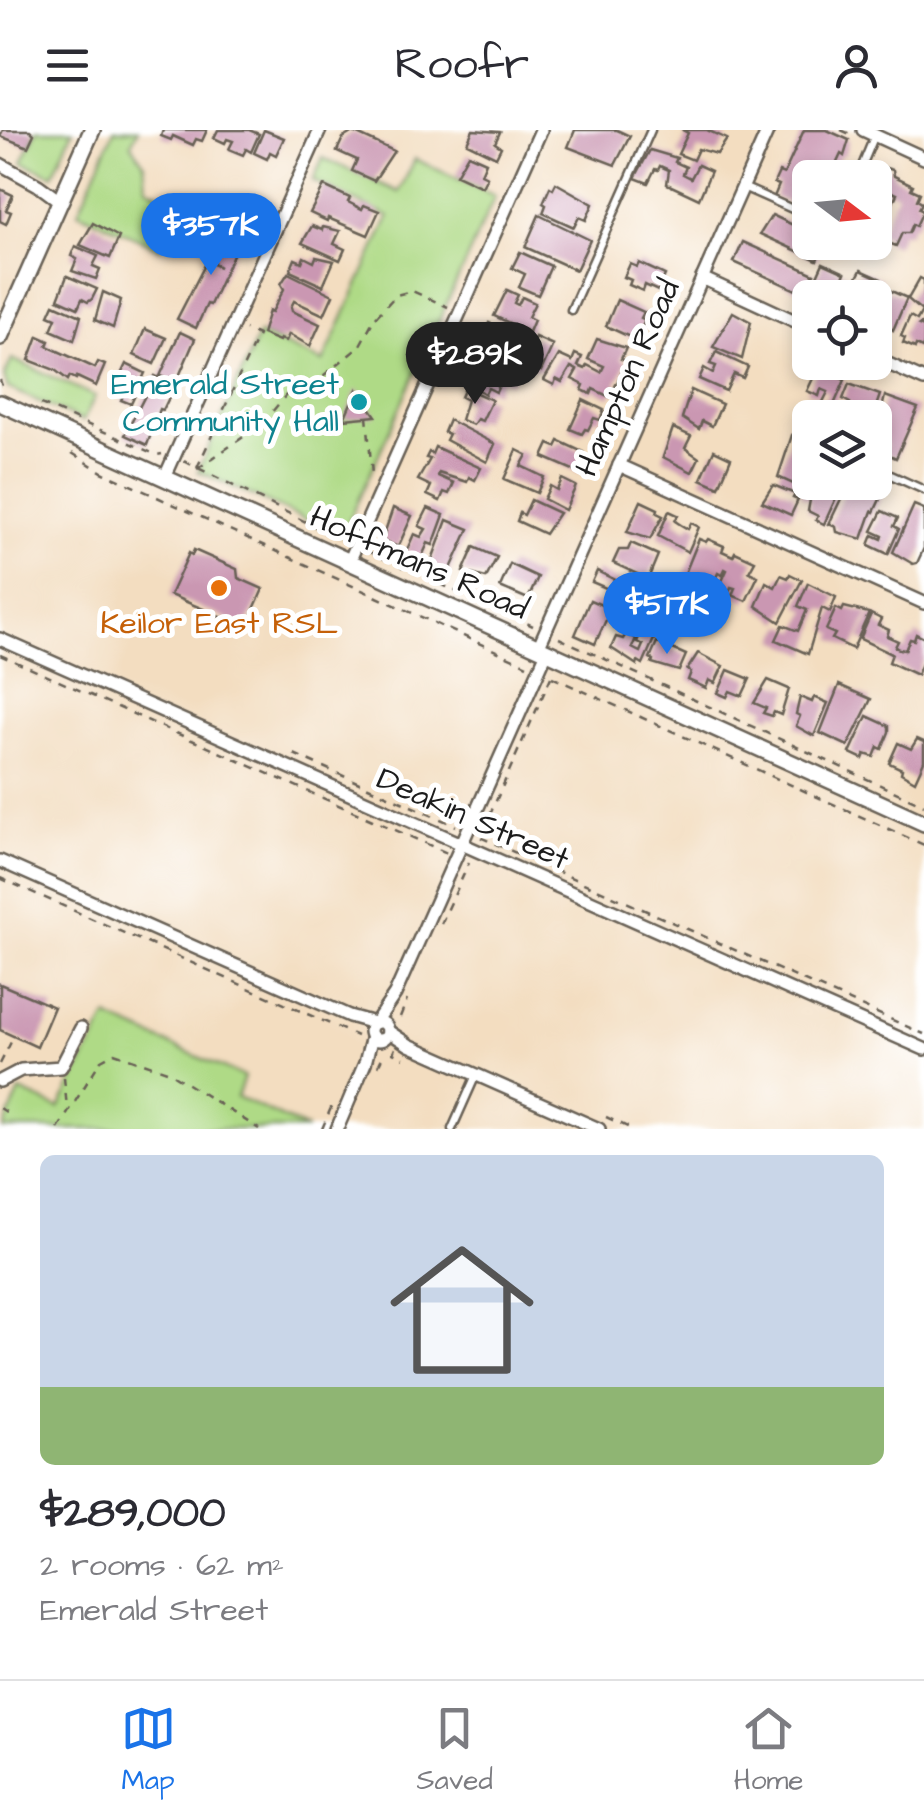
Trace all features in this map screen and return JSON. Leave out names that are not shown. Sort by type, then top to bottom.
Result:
[{"type":"main road","points":[[0,337],[92,130]]},
{"type":"main road","name":"Hoffmans Road","points":[[0,393],[165,478],[353,554],[924,824]]},
{"type":"street","points":[[165,478],[320,130]]},
{"type":"street","points":[[353,554],[541,130]]},
{"type":"street","name":"Hampton Road","points":[[377,1032],[545,674],[548,647],[619,465],[768,130]]},
{"type":"street","points":[[869,133],[924,158]]},
{"type":"street","points":[[0,164],[60,202]]},
{"type":"street","points":[[702,278],[792,320]]},
{"type":"street","points":[[892,366],[924,380]]},
{"type":"street","points":[[619,465],[924,603]]},
{"type":"street","name":"Deakin Street","points":[[0,640],[924,1049]]},
{"type":"street","points":[[0,861],[599,1129]]},
{"type":"street","points":[[0,1081],[21,1070],[62,1067],[81,1028]]},
{"type":"street","points":[[337,1129],[377,1032]]},
{"type":"lane","points":[[571,310],[652,130]]},
{"type":"lane","points":[[861,160],[869,133]]},
{"type":"lane","points":[[743,187],[792,209]]},
{"type":"lane","points":[[892,475],[924,490]]},
{"type":"lane","points":[[452,1129],[476,1074]]},
{"type":"path","points":[[196,470],[252,432],[292,389],[319,379],[358,347],[374,319],[396,295],[412,291],[448,307]]},
{"type":"path","points":[[196,470],[258,335],[245,330]]},
{"type":"path","points":[[0,380],[0,393],[14,393]]},
{"type":"path","points":[[32,400],[157,455],[174,457],[353,554],[548,647],[924,804]]},
{"type":"path","points":[[367,416],[372,476]]},
{"type":"path","points":[[72,452],[102,472],[924,845]]},
{"type":"path","points":[[548,647],[545,674],[480,837],[924,1034]]},
{"type":"path","points":[[0,654],[444,852]]},
{"type":"path","points":[[442,923],[469,862]]},
{"type":"path","points":[[0,878],[377,1032]]},
{"type":"path","points":[[400,1017],[407,1001]]},
{"type":"path","points":[[0,1064],[14,1036]]},
{"type":"path","points":[[58,1129],[101,1060],[108,1054],[120,1053],[167,1071],[259,1129]]},
{"type":"path","points":[[62,1067],[67,1088],[65,1107],[69,1110]]},
{"type":"path","points":[[0,1108],[6,1112]]},
{"type":"green space","points":[[37,130],[73,130],[53,175],[22,162]]},
{"type":"green space","points":[[114,130],[138,130],[131,144],[144,163],[146,187],[181,203],[160,248],[78,212]]},
{"type":"green space","points":[[323,158],[399,192],[415,159],[495,196],[342,536],[198,471],[259,334],[323,362],[389,217],[313,181]]},
{"type":"green space","points":[[12,359],[95,396],[83,421],[8,388],[4,377]]},
{"type":"green space","points":[[107,1017],[244,1077],[237,1097],[307,1129],[3,1129],[20,1091],[59,1108]]},
{"type":"building","points":[[3,130],[30,130],[34,134],[28,147],[0,136]]},
{"type":"building","points":[[163,130],[207,130],[202,141],[196,139],[193,145],[173,136],[171,140],[161,136]]},
{"type":"building","points":[[218,130],[249,130],[259,134],[251,152],[246,149],[243,155],[229,149],[233,141],[227,139],[225,143],[214,138]]},
{"type":"building","points":[[264,130],[284,138],[276,155],[270,152],[267,159],[254,153]]},
{"type":"building","points":[[473,130],[500,132],[495,143],[501,147],[496,157],[467,143]]},
{"type":"building","points":[[575,130],[617,130],[630,136],[615,165],[568,147]]},
{"type":"building","points":[[682,130],[707,130],[727,139],[717,154],[698,149],[693,160],[678,154],[688,133]]},
{"type":"building","points":[[804,130],[827,130],[849,140],[844,156],[841,154],[838,160],[792,160],[792,205],[774,197],[779,185],[774,183],[779,172],[784,174]]},
{"type":"building","points":[[353,132],[394,151],[374,181],[352,171],[357,160],[337,151],[343,138]]},
{"type":"building","points":[[650,150],[677,158],[675,162],[686,167],[683,174],[691,178],[698,165],[711,171],[699,199],[667,184],[669,170],[660,166],[648,183],[635,178]]},
{"type":"building","points":[[468,154],[486,162],[481,174],[487,177],[482,187],[456,175]]},
{"type":"building","points":[[892,170],[894,176],[920,193],[917,200],[923,211],[916,226],[913,224],[909,233],[902,233],[896,246],[892,244],[892,205],[897,194],[892,192]]},
{"type":"building","points":[[556,183],[593,204],[586,220],[579,217],[574,227],[543,213],[543,203]]},
{"type":"building","points":[[324,186],[350,198],[348,202],[362,209],[364,205],[379,211],[368,235],[310,213]]},
{"type":"building","points":[[0,189],[13,195],[6,210],[11,212],[6,224],[0,221]]},
{"type":"building","points":[[539,215],[590,240],[576,270],[525,247]]},
{"type":"building","points":[[772,215],[792,224],[792,249],[760,234]]},
{"type":"building","points":[[237,222],[246,226],[196,328],[177,319],[207,261],[220,267],[211,261],[224,232],[229,234]]},
{"type":"building","points":[[93,223],[119,237],[110,258],[80,245]]},
{"type":"building","points":[[312,226],[340,231],[334,244],[345,249],[340,260],[302,243]]},
{"type":"building","points":[[743,242],[814,274],[811,280],[792,280],[792,288],[734,262]]},
{"type":"building","points":[[75,246],[98,256],[93,266],[100,269],[96,279],[72,271],[77,259],[71,256]]},
{"type":"building","points":[[520,252],[551,266],[538,295],[519,287],[525,274],[512,268]]},
{"type":"building","points":[[304,257],[314,262],[316,257],[334,261],[323,286],[290,271],[295,259],[302,262]]},
{"type":"building","points":[[639,263],[665,275],[658,291],[645,285],[643,291],[629,285],[631,280],[624,277],[630,264],[637,267]]},
{"type":"building","points":[[823,263],[845,273],[842,280],[815,280]]},
{"type":"building","points":[[861,270],[881,279],[881,280],[856,280]]},
{"type":"building","points":[[288,273],[333,295],[324,315],[294,301],[291,307],[320,324],[310,346],[289,334],[286,341],[279,341],[262,334]]},
{"type":"building","points":[[67,276],[97,289],[92,299],[82,299],[78,308],[58,299]]},
{"type":"building","points":[[920,278],[924,280],[924,322],[919,325],[924,327],[924,343],[922,348],[915,348],[903,343],[905,338],[901,336],[910,316],[917,320],[922,311],[908,299]]},
{"type":"building","points":[[507,290],[518,295],[514,303],[518,305],[522,297],[535,303],[528,317],[534,320],[529,332],[494,316]]},
{"type":"building","points":[[892,291],[907,298],[892,329]]},
{"type":"building","points":[[103,292],[121,300],[113,328],[95,320]]},
{"type":"building","points":[[617,300],[644,312],[639,335],[634,333],[632,338],[606,326]]},
{"type":"building","points":[[54,304],[81,316],[74,340],[51,330],[56,318],[49,315]]},
{"type":"building","points":[[733,312],[751,322],[742,359],[713,347]]},
{"type":"building","points":[[489,323],[507,331],[499,349],[479,344]]},
{"type":"building","points":[[145,329],[166,338],[154,364],[134,355]]},
{"type":"building","points":[[180,332],[195,339],[176,383],[160,376]]},
{"type":"building","points":[[510,333],[529,342],[519,359],[501,352]]},
{"type":"building","points":[[38,336],[49,341],[47,346],[95,368],[98,362],[105,365],[96,386],[77,377],[70,376],[68,380],[29,360]]},
{"type":"building","points":[[535,337],[553,345],[541,371],[530,366],[532,361],[526,358]]},
{"type":"building","points":[[597,339],[626,348],[621,359],[627,361],[610,397],[593,389],[591,394],[582,390],[584,385],[572,379],[577,370],[571,367],[562,382],[556,379],[554,385],[544,380],[559,355],[572,361],[575,354],[582,357],[578,366],[585,369],[587,365],[601,372],[604,366],[588,359]]},
{"type":"building","points":[[716,352],[748,367],[743,378],[734,374],[726,391],[699,379],[704,368],[713,373],[716,366],[710,364]]},
{"type":"building","points":[[481,357],[489,357],[515,372],[511,383],[502,379],[496,392],[488,388],[485,394],[467,382]]},
{"type":"building","points":[[126,364],[145,373],[131,404],[121,400],[127,387],[117,383]]},
{"type":"building","points":[[155,376],[175,385],[163,410],[160,409],[147,445],[125,435]]},
{"type":"building","points":[[812,380],[845,380],[836,400],[824,400],[828,392],[821,389],[819,396],[807,391]]},
{"type":"building","points":[[849,384],[880,395],[878,400],[843,399]]},
{"type":"building","points":[[465,388],[492,400],[482,421],[477,419],[473,425],[461,420],[467,400],[461,397]]},
{"type":"building","name":"Emerald Street Community Hall","points":[[357,389],[376,416],[344,419]]},
{"type":"building","points":[[691,390],[722,404],[712,426],[702,421],[699,429],[682,418]]},
{"type":"building","points":[[885,396],[918,408],[896,458],[892,456],[892,400],[884,400]]},
{"type":"building","points":[[583,400],[604,410],[600,420],[594,418],[582,434],[570,429]]},
{"type":"building","points":[[449,420],[495,444],[487,462],[446,440],[449,434],[444,432]]},
{"type":"building","points":[[673,428],[691,436],[685,448],[699,458],[692,472],[663,457]]},
{"type":"building","points":[[792,435],[792,484],[778,477]]},
{"type":"building","points":[[559,441],[583,452],[580,473],[543,457],[549,444],[556,447]]},
{"type":"building","points":[[435,447],[481,468],[475,480],[469,477],[467,482],[439,473],[438,476],[454,483],[440,501],[427,495],[431,486],[418,480],[430,459],[426,458],[429,452],[432,454]]},
{"type":"building","points":[[517,450],[527,455],[521,466],[544,477],[537,493],[504,479]]},
{"type":"building","points":[[714,450],[731,458],[719,487],[701,479]]},
{"type":"building","points":[[562,479],[576,486],[565,510],[544,499],[550,486],[557,490]]},
{"type":"building","points":[[773,485],[792,493],[792,500],[798,500],[791,515],[762,502]]},
{"type":"building","points":[[531,500],[559,513],[545,534],[517,521]]},
{"type":"building","points":[[810,500],[835,500],[824,524],[808,511]]},
{"type":"building","points":[[840,500],[880,500],[862,539],[837,532],[829,524]]},
{"type":"building","points":[[641,501],[663,516],[650,539],[627,532]]},
{"type":"building","points":[[914,505],[924,509],[924,548],[913,564],[893,552]]},
{"type":"building","points":[[393,508],[412,516],[398,547],[382,540]]},
{"type":"building","points":[[428,508],[444,515],[433,545],[428,543],[420,561],[406,552],[414,534],[421,537],[426,529],[419,526]]},
{"type":"building","points":[[669,511],[678,515],[675,521],[688,529],[691,523],[699,527],[688,552],[658,536]]},
{"type":"building","points":[[882,511],[898,518],[894,526],[899,529],[888,554],[869,545],[873,535],[882,539],[872,531]]},
{"type":"building","points":[[447,520],[469,529],[449,573],[430,565]]},
{"type":"building","points":[[699,539],[724,546],[722,551],[733,556],[735,552],[755,561],[749,572],[758,576],[746,601],[732,595],[735,588],[731,587],[729,592],[719,588],[725,569],[722,575],[718,573],[706,600],[679,588]]},
{"type":"building","points":[[631,543],[658,555],[648,579],[613,563],[619,550],[628,550]]},
{"type":"building","points":[[474,547],[497,557],[486,578],[463,572]]},
{"type":"building","points":[[194,550],[237,569],[238,578],[263,589],[246,627],[170,595]]},
{"type":"building","points":[[510,564],[538,577],[528,599],[500,587]]},
{"type":"building","points":[[597,571],[620,582],[615,592],[592,582]]},
{"type":"building","points":[[790,574],[802,580],[780,622],[756,606],[766,582],[775,587],[781,575],[788,578]]},
{"type":"building","points":[[634,583],[666,597],[648,636],[654,639],[643,664],[638,661],[637,665],[611,648],[616,637],[623,639],[626,634],[636,638],[632,648],[640,652],[643,645],[637,642],[639,637],[624,630],[631,609],[637,610],[627,597]]},
{"type":"building","points":[[808,583],[836,597],[830,612],[822,608],[808,654],[776,640],[783,625],[798,631],[807,610],[798,606]]},
{"type":"building","points":[[590,600],[611,609],[595,644],[575,635]]},
{"type":"building","points":[[844,607],[869,613],[853,649],[832,639],[835,634],[826,630],[836,608],[842,611]]},
{"type":"building","points":[[871,614],[881,619],[878,625],[889,630],[887,636],[898,641],[895,647],[899,649],[905,650],[916,634],[924,638],[924,659],[917,675],[889,662],[892,654],[860,639]]},
{"type":"building","points":[[657,642],[686,655],[679,671],[652,663],[650,658]]},
{"type":"building","points":[[698,653],[723,666],[715,683],[709,680],[706,688],[688,680],[691,672],[687,670]]},
{"type":"building","points":[[728,670],[750,679],[742,696],[730,691],[727,697],[718,693]]},
{"type":"building","points":[[768,680],[789,689],[781,715],[763,713],[766,708],[754,703]]},
{"type":"building","points":[[839,685],[871,699],[848,746],[820,733]]},
{"type":"building","points":[[800,697],[828,703],[814,736],[796,726]]},
{"type":"building","points":[[867,716],[889,726],[889,732],[882,749],[878,747],[874,757],[865,754],[863,759],[850,753]]},
{"type":"building","points":[[917,739],[924,742],[924,761],[915,781],[889,763],[898,743],[911,749]]},
{"type":"building","points":[[0,984],[54,1007],[37,1047],[0,1030]]},
{"type":"place","name":"Emerald Street Community Hall","points":[[359,402]]},
{"type":"place","name":"Keilor East RSL","points":[[219,588]]}]
